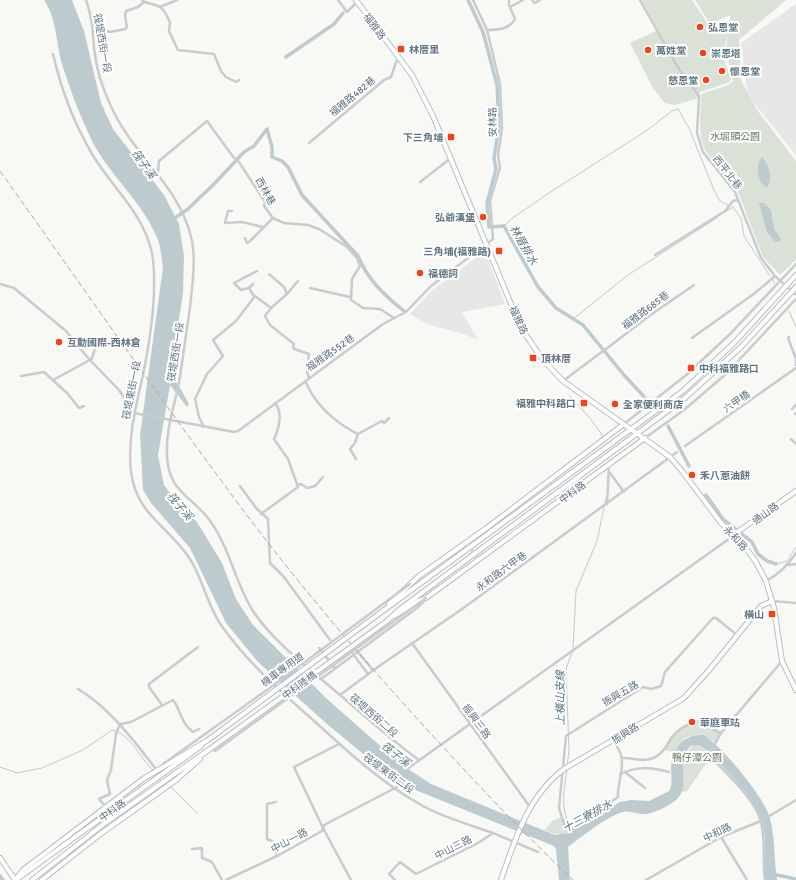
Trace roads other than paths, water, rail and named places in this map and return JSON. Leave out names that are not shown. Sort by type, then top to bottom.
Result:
[{"type":"street","name":"筏堤西街一段","points":[[86,0],[93,25],[94,50],[101,80],[109,104],[128,137],[168,185],[185,217],[192,238],[194,259],[186,340],[169,420],[167,460],[169,471],[176,486],[186,498],[210,520],[220,536],[227,550],[242,592],[262,624],[321,679]]},
{"type":"street","points":[[160,7],[177,0]]},
{"type":"street","points":[[338,0],[347,12],[357,1]]},
{"type":"street","points":[[474,2],[478,0]]},
{"type":"street","points":[[486,30],[505,28],[511,25],[515,19],[510,8],[509,0]]},
{"type":"street","points":[[510,8],[523,0]]},
{"type":"street","points":[[532,0],[535,3],[540,0]]},
{"type":"street","name":"西平北巷","points":[[640,0],[677,66],[699,96],[697,126],[700,145],[709,161],[734,192],[752,241],[761,258],[775,276],[796,295]]},
{"type":"street","points":[[93,25],[110,32],[126,29],[126,11],[138,7],[143,1],[160,7],[170,23],[169,31],[178,50],[214,54],[224,75],[236,82],[239,80]]},
{"type":"street","name":"福雅路","points":[[357,1],[412,75],[433,116],[487,242],[521,328],[543,360],[563,381],[645,438]]},
{"type":"street","name":"安林路","points":[[474,2],[486,30],[500,84],[502,128],[498,155],[500,168],[490,201],[493,239],[487,242]]},
{"type":"street","name":"筏堤東街一段","points":[[53,54],[59,78],[74,119],[93,155],[134,210],[145,228],[151,249],[154,270],[153,300],[148,344],[135,413],[131,469],[138,499],[150,516],[172,536],[192,562],[205,594],[223,628],[257,668],[291,701]]},
{"type":"street","name":"福雅路482巷","points":[[309,143],[384,80],[391,77],[398,57]]},
{"type":"street","name":"西林巷","points":[[158,173],[159,161],[207,121],[253,182],[265,202],[264,206],[273,218],[279,219],[284,223],[313,226],[349,249],[357,258],[360,266],[352,279],[350,297]]},
{"type":"street","points":[[420,182],[451,158]]},
{"type":"street","points":[[655,255],[725,212],[733,201],[738,200]]},
{"type":"street","points":[[232,211],[228,211],[225,223],[243,222],[262,227]]},
{"type":"street","points":[[245,238],[247,243],[249,242],[262,227],[273,218]]},
{"type":"street","name":"福雅路552巷","points":[[135,413],[204,427],[238,431],[305,380],[394,318],[406,312],[431,286],[487,242]]},
{"type":"street","points":[[380,613],[410,584],[624,424],[685,376],[730,334],[796,264]]},
{"type":"street","points":[[254,284],[249,288],[241,290],[236,287],[234,282],[257,271]]},
{"type":"street","points":[[269,274],[284,287],[287,294]]},
{"type":"street","name":"中科路","points":[[380,613],[683,390],[730,348],[796,275]]},
{"type":"street","points":[[692,338],[750,297],[775,276]]},
{"type":"street","points":[[298,281],[265,316],[267,322],[294,344],[294,348],[309,354],[307,372],[309,378]]},
{"type":"street","points":[[0,284],[14,288],[69,334],[90,360],[119,390],[135,413]]},
{"type":"street","name":"福雅路685巷","points":[[563,381],[649,316],[694,285]]},
{"type":"street","name":"中科路","points":[[387,621],[400,609],[684,398],[718,369],[796,287]]},
{"type":"street","points":[[249,288],[254,296],[262,300],[271,308]]},
{"type":"street","points":[[310,288],[350,297],[351,300],[361,307],[380,309],[394,318]]},
{"type":"street","points":[[204,427],[199,417],[194,398],[207,374],[223,356],[213,340],[236,321],[254,296]]},
{"type":"street","name":"中科路","points":[[321,679],[352,654],[417,608],[426,598],[684,410],[726,374],[796,299]]},
{"type":"street","name":"六甲橋","points":[[685,446],[796,366],[796,359],[788,338],[789,337]]},
{"type":"street","points":[[53,380],[90,360],[98,340]]},
{"type":"street","points":[[21,376],[42,372],[53,380],[79,408],[84,406]]},
{"type":"street","points":[[305,380],[314,398],[322,407],[339,422],[358,434]]},
{"type":"street","points":[[275,403],[279,408],[279,420],[274,439],[288,459],[293,476],[298,485]]},
{"type":"street","points":[[792,409],[796,405]]},
{"type":"street","points":[[356,459],[350,449],[355,444],[358,434],[382,421],[384,422],[389,418]]},
{"type":"street","name":"永和路","points":[[645,438],[670,457],[721,523],[756,562],[766,581],[777,619],[782,661],[796,690]]},
{"type":"street","points":[[791,439],[796,444]]},
{"type":"street","points":[[670,457],[677,452]]},
{"type":"street","name":"永和路六甲巷","points":[[340,695],[606,505],[670,457]]},
{"type":"street","points":[[606,505],[610,472],[609,465]]},
{"type":"street","points":[[610,472],[624,492]]},
{"type":"street","points":[[298,485],[301,484],[306,488],[314,486],[323,477]]},
{"type":"street","points":[[261,514],[298,487],[298,485]]},
{"type":"street","points":[[240,486],[261,514],[268,519],[270,563],[284,577],[330,640]]},
{"type":"street","name":"通山路","points":[[734,536],[796,491]]},
{"type":"street","points":[[407,769],[734,536]]},
{"type":"street","points":[[466,543],[479,559]]},
{"type":"street","points":[[766,581],[776,576],[788,565],[796,553]]},
{"type":"street","points":[[788,565],[796,564]]},
{"type":"street","name":"機車專用道","points":[[163,764],[277,683],[410,584]]},
{"type":"street","points":[[387,621],[418,601],[426,598]]},
{"type":"street","points":[[215,751],[426,598]]},
{"type":"street","points":[[772,601],[796,603]]},
{"type":"street","name":"振興路","points":[[501,880],[530,807],[547,783],[564,769],[684,698],[761,606],[772,601]]},
{"type":"street","name":"中科陸橋","points":[[208,740],[380,613]]},
{"type":"street","name":"振興五路","points":[[564,824],[559,808],[564,769],[566,736],[643,687],[652,689],[661,686],[665,672],[713,618],[716,618],[737,635]]},
{"type":"street","name":"中科陸橋","points":[[210,749],[387,621]]},
{"type":"street","name":"振興三路","points":[[412,643],[530,807]]},
{"type":"street","points":[[162,706],[148,685],[198,647]]},
{"type":"street","points":[[319,648],[335,668]]},
{"type":"street","points":[[357,651],[373,670]]},
{"type":"street","points":[[352,654],[368,674]]},
{"type":"street","points":[[765,880],[762,821],[749,797],[709,754],[722,733],[782,661]]},
{"type":"street","name":"筏堤西街二段","points":[[321,679],[388,738],[419,760]]},
{"type":"street","points":[[78,689],[86,694],[120,724],[156,769]]},
{"type":"street","points":[[120,724],[131,722],[174,701],[182,719],[190,730],[193,732],[199,728]]},
{"type":"street","name":"筏堤東街二段","points":[[291,701],[356,760],[417,803],[493,833]]},
{"type":"street","points":[[622,758],[630,758],[638,761],[654,758],[666,747],[672,738],[688,724],[696,721],[722,733]]},
{"type":"street","points":[[106,807],[100,799],[110,794],[107,780],[111,770],[116,734],[120,724]]},
{"type":"street","name":"中科路","points":[[15,880],[208,740]]},
{"type":"street","name":"中科路","points":[[15,880],[23,870],[143,779],[208,740]]},
{"type":"street","points":[[574,826],[618,797],[622,758],[613,741]]},
{"type":"street","points":[[339,744],[294,767],[323,828],[351,880]]},
{"type":"street","name":"中科路","points":[[42,880],[98,835],[176,780],[210,749]]},
{"type":"street","name":"中科路","points":[[32,880],[105,823],[210,749]]},
{"type":"street","points":[[620,774],[629,769],[640,767],[669,772]]},
{"type":"street","points":[[625,772],[645,788]]},
{"type":"street","name":"中山一路","points":[[226,880],[277,856],[322,831],[324,825],[396,788]]},
{"type":"street","name":"中和路","points":[[646,880],[721,836],[762,821],[796,800]]},
{"type":"street","points":[[276,802],[267,804],[266,830],[267,840],[274,842],[277,856]]},
{"type":"street","points":[[493,833],[538,852]]},
{"type":"street","name":"中山三路","points":[[395,880],[389,874],[400,862],[416,874],[493,833]]},
{"type":"street","points":[[721,836],[747,880]]},
{"type":"street","points":[[192,849],[202,848],[202,858],[212,862],[222,880]]},
{"type":"street","points":[[0,858],[15,880]]},
{"type":"water","name":"筏子溪","points":[[44,0],[72,0],[84,31],[101,103],[113,129],[164,195],[179,224],[184,256],[183,293],[171,372],[189,404],[187,407],[170,385],[158,455],[164,485],[178,503],[197,522],[222,563],[236,599],[253,625],[327,699],[402,765],[431,784],[555,835],[568,833],[574,827],[586,822],[620,802],[631,800],[649,801],[669,791],[672,761],[676,749],[690,737],[704,735],[721,750],[742,773],[760,798],[770,819],[773,833],[777,880],[766,880],[764,829],[753,803],[746,793],[707,750],[700,746],[692,745],[687,751],[683,765],[683,786],[681,793],[674,802],[652,813],[643,814],[628,811],[622,812],[594,828],[568,847],[570,880],[559,880],[556,849],[554,846],[408,787],[391,777],[327,724],[258,662],[226,623],[190,548],[151,503],[143,490],[140,435],[163,267],[160,246],[152,226],[144,213],[99,154],[92,141],[79,113],[68,83],[60,56],[54,23]]},
{"type":"water","points":[[762,157],[767,164],[770,176],[767,188],[761,182],[758,173],[758,164]]},
{"type":"water","points":[[759,203],[764,203],[771,210],[774,229],[781,239],[779,242],[774,241],[767,232]]},
{"type":"waterway","name":"林厝排水","points":[[468,0],[483,32],[497,85],[499,126],[494,158],[496,169],[487,203],[489,227],[504,226],[538,287],[556,308],[583,325],[624,375],[649,402]]},
{"type":"waterway","points":[[286,57],[334,24],[343,13]]},
{"type":"waterway","points":[[504,226],[514,217],[552,191],[646,131],[672,111],[678,109],[689,128],[714,190],[720,201],[728,205]]},
{"type":"waterway","points":[[172,220],[188,209],[244,152],[254,146],[267,129],[272,147],[272,157],[282,161],[288,167],[302,195],[358,256],[362,265],[377,286],[404,311]]},
{"type":"waterway","points":[[733,207],[741,218],[744,236],[770,276]]},
{"type":"waterway","points":[[725,212],[733,207]]},
{"type":"waterway","points":[[573,319],[628,275],[718,217]]},
{"type":"waterway","points":[[789,311],[796,327]]},
{"type":"waterway","name":"上橫山支線","points":[[569,395],[589,417],[603,436]]},
{"type":"waterway","name":"林厝排水","points":[[668,426],[689,466]]},
{"type":"waterway","name":"林厝排水","points":[[706,495],[723,519],[752,542],[758,554],[767,561],[776,564]]},
{"type":"waterway","name":"上橫山支線","points":[[573,649],[576,591],[597,541],[606,498]]},
{"type":"waterway","name":"林厝排水","points":[[776,564],[787,561],[796,547]]},
{"type":"waterway","name":"上橫山支線","points":[[567,766],[569,751],[566,669],[572,652]]},
{"type":"waterway","points":[[0,767],[17,773],[42,768],[83,750],[112,730],[125,736],[154,771]]},
{"type":"waterway","name":"上橫山支線","points":[[567,769],[564,792],[564,808],[568,822],[573,827]]},
{"type":"waterway","points":[[170,786],[198,814]]},
{"type":"waterway","points":[[772,874],[796,879]]},
{"type":"waterway","points":[[0,876],[3,880]]},
{"type":"railway","points":[[0,171],[122,344],[246,514],[290,571],[360,654],[432,735],[501,809],[573,880]]},
{"type":"place","name":"弘恩堂","points":[[700,27]]},
{"type":"place","name":"林厝里","points":[[401,49]]},
{"type":"place","name":"萬姓堂","points":[[648,50]]},
{"type":"place","name":"崇恩塔","points":[[703,53]]},
{"type":"place","name":"懷恩堂","points":[[722,71]]},
{"type":"place","name":"慈恩堂","points":[[706,80]]},
{"type":"place","name":"下三角埔","points":[[451,137]]},
{"type":"place","name":"弘爺漢堡","points":[[483,217]]},
{"type":"place","name":"三角埔(福雅路)","points":[[499,251]]},
{"type":"place","name":"福德詞","points":[[420,273]]},
{"type":"place","name":"互動國際-西林倉","points":[[59,342]]},
{"type":"place","name":"頂林厝","points":[[533,358]]},
{"type":"place","name":"中科福雅路口","points":[[691,368]]},
{"type":"place","name":"福雅中科路口","points":[[584,403]]},
{"type":"place","name":"全家便利商店","points":[[615,404]]},
{"type":"place","name":"禾八蔥油餅","points":[[692,475]]},
{"type":"place","name":"橫山","points":[[772,614]]},
{"type":"place","name":"華庭車站","points":[[692,722]]},
{"type":"park label","name":"水堀頭公園","points":[[735,136]]},
{"type":"park label","name":"鴨仔潭公園","points":[[697,757]]},
{"type":"water label","name":"十三寮排水","points":[[587,816]]}]
